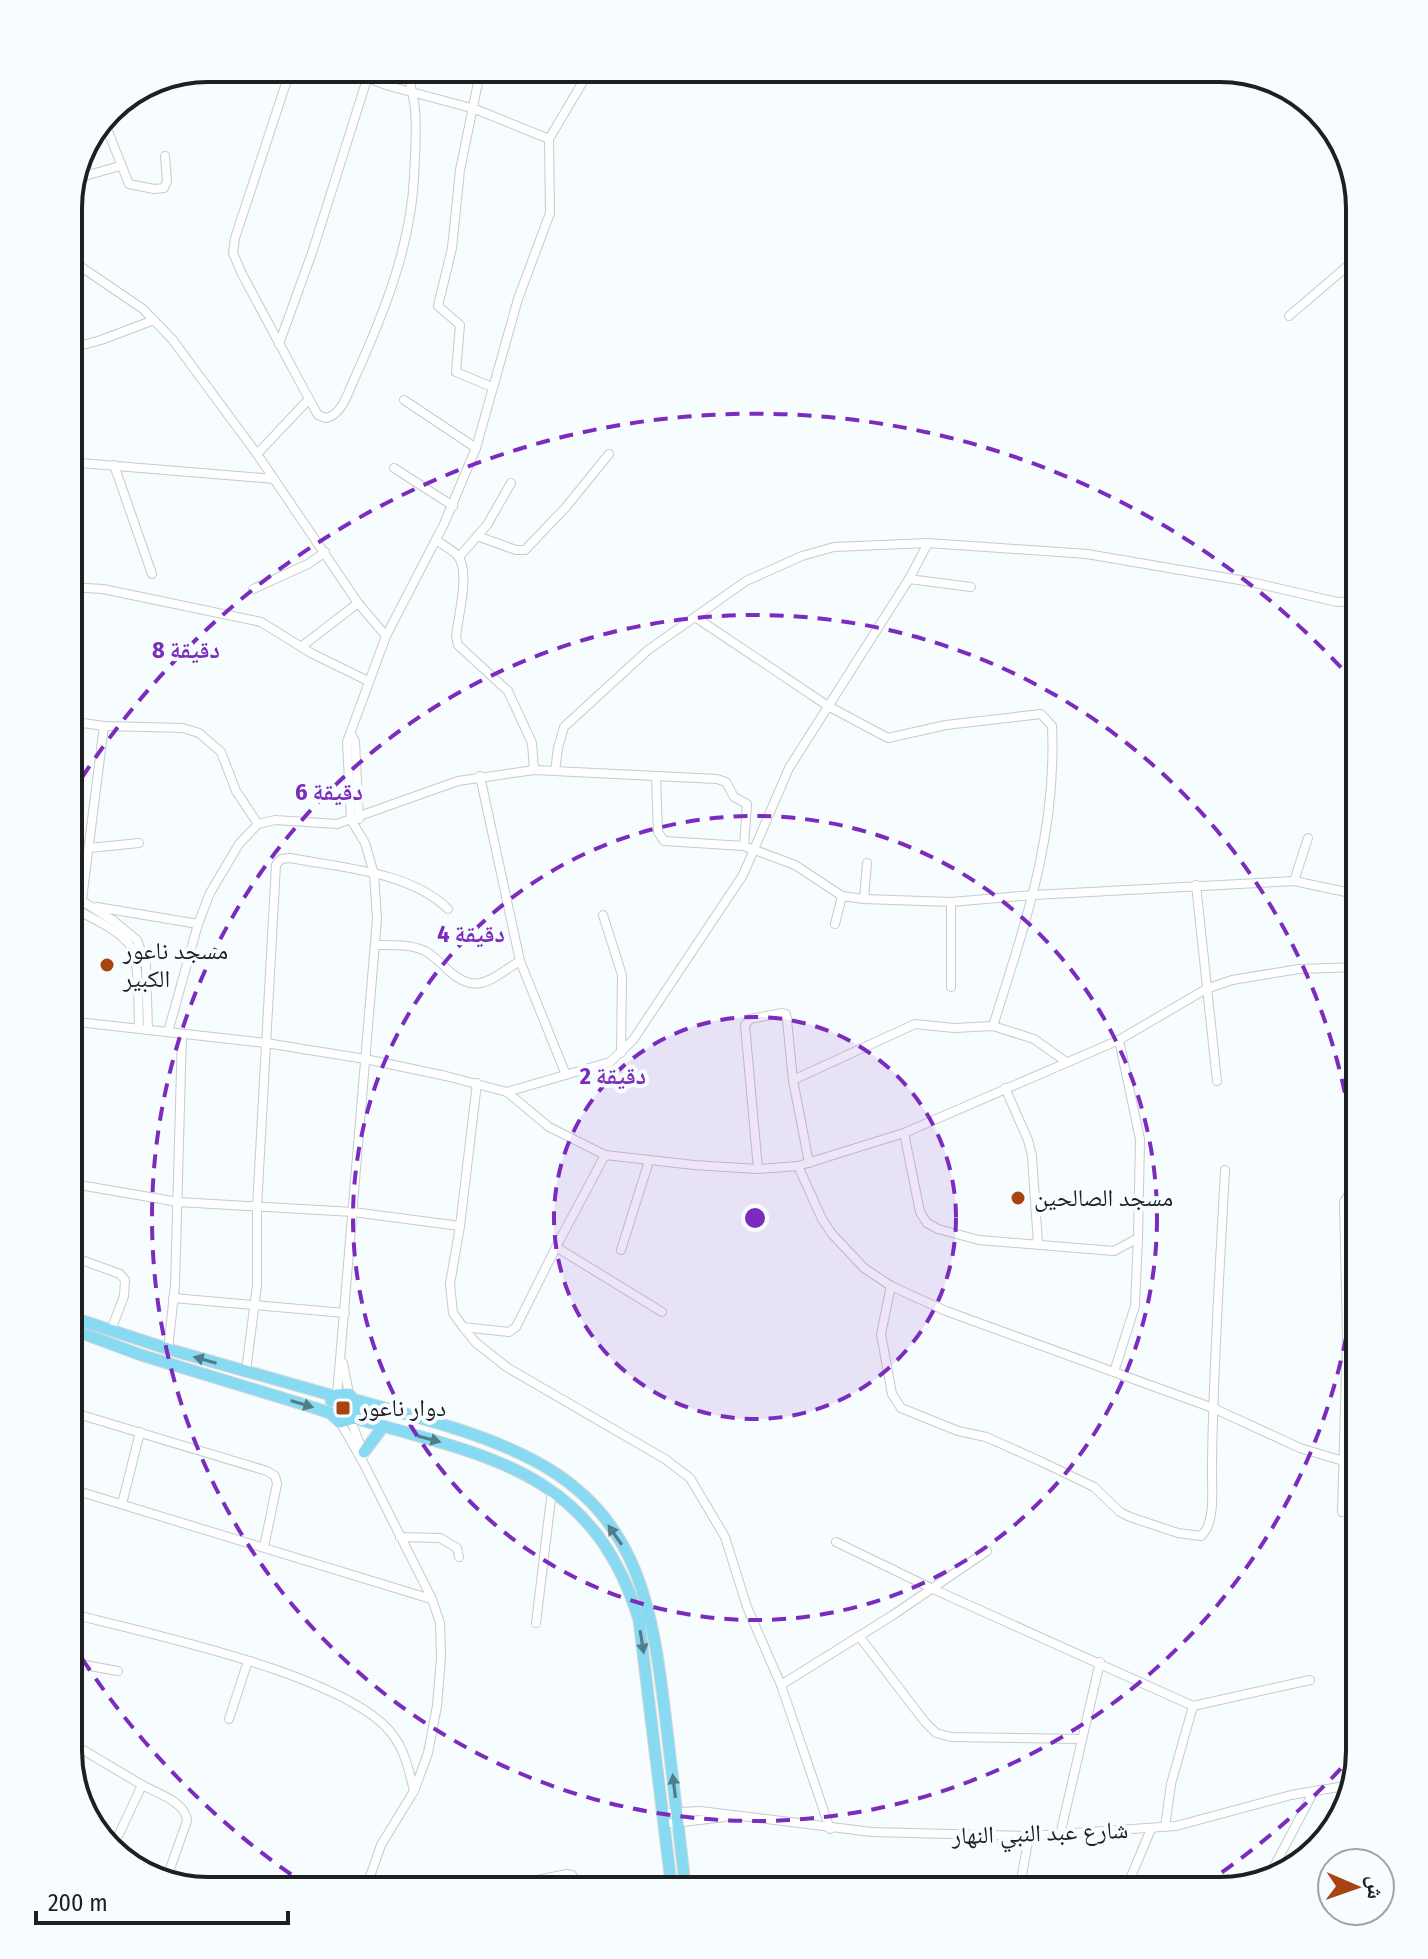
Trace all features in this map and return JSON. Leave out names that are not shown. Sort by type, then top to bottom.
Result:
[{"type":"main road","points":[[82,1321],[168,1349],[459,1429],[515,1451],[558,1476],[600,1514],[637,1572],[651,1616],[670,1818],[672,1877]]},
{"type":"main road","points":[[82,1333],[141,1355],[348,1420],[487,1457],[529,1475],[552,1489],[578,1512],[604,1544],[632,1599],[644,1651],[670,1818],[683,1877]]},
{"type":"main road","points":[[330,1413],[329,1404],[344,1396]]},
{"type":"main road","points":[[344,1396],[357,1413],[348,1420]]},
{"type":"main road","points":[[364,1458],[383,1427]]},
{"type":"street","points":[[286,82],[233,246],[238,267],[309,399],[322,417],[331,417],[339,411],[384,309],[412,203],[415,112],[411,82]]},
{"type":"street","points":[[279,344],[313,250],[366,82]]},
{"type":"street","points":[[378,82],[475,109],[549,139]]},
{"type":"street","points":[[479,82],[460,170],[452,248],[438,306],[460,325],[456,372],[492,387]]},
{"type":"street","points":[[344,1396],[342,1354],[376,945],[374,874],[355,818],[347,742],[386,636],[453,506],[476,448],[518,299],[550,213],[549,139],[583,82]]},
{"type":"street","points":[[108,132],[129,184],[161,189],[167,181],[165,156]]},
{"type":"street","points":[[86,176],[120,166]]},
{"type":"street","points":[[1289,316],[1346,267]]},
{"type":"street","points":[[82,268],[154,320],[182,352],[257,454],[358,603],[386,636]]},
{"type":"street","points":[[82,344],[154,320]]},
{"type":"street","points":[[257,454],[309,399]]},
{"type":"street","points":[[404,400],[476,448]]},
{"type":"street","points":[[477,536],[516,550],[525,550],[566,507],[609,454]]},
{"type":"street","points":[[82,463],[274,479]]},
{"type":"street","points":[[114,465],[152,574]]},
{"type":"street","points":[[394,468],[453,506]]},
{"type":"street","points":[[459,557],[495,512],[511,483]]},
{"type":"street","points":[[436,540],[459,557],[464,578],[457,641],[461,650],[508,691],[532,743],[534,770]]},
{"type":"street","points":[[507,1092],[610,1062],[621,1053],[650,1015],[743,875],[789,768],[909,579],[928,543]]},
{"type":"street","points":[[555,771],[560,740],[569,722],[648,650],[746,581],[802,556],[834,547],[928,543],[1087,554],[1237,579],[1346,602]]},
{"type":"street","points":[[253,589],[304,567],[325,552]]},
{"type":"street","points":[[909,579],[971,587]]},
{"type":"street","points":[[82,588],[103,589],[261,622],[301,647],[368,681]]},
{"type":"street","points":[[301,647],[358,603]]},
{"type":"street","points":[[695,617],[828,706],[888,738],[972,721],[1041,714],[1047,718],[1052,726],[1053,786],[1034,895],[993,1026]]},
{"type":"street","points":[[82,723],[183,728],[206,736],[221,752],[236,791],[258,824]]},
{"type":"street","points":[[104,726],[82,899],[132,935],[143,951],[146,974],[143,1029]]},
{"type":"street","points":[[168,1032],[198,924],[210,893],[246,835],[258,824],[275,820],[328,825],[480,776],[534,770],[717,779],[726,782],[734,797],[747,804],[744,846]]},
{"type":"street","points":[[480,776],[520,961],[566,1075]]},
{"type":"street","points":[[656,777],[660,837],[664,841],[744,846],[795,865],[842,896],[951,902],[1294,881],[1346,892]]},
{"type":"street","points":[[1294,881],[1308,838]]},
{"type":"street","points":[[89,848],[139,843]]},
{"type":"street","points":[[246,1371],[257,1285],[257,1207],[274,879],[278,861],[290,858],[374,874],[428,892],[448,909]]},
{"type":"street","points":[[864,899],[867,863]]},
{"type":"street","points":[[1196,885],[1217,1081]]},
{"type":"street","points":[[835,924],[842,896]]},
{"type":"street","points":[[951,902],[951,987]]},
{"type":"street","points":[[93,907],[198,924]]},
{"type":"street","points":[[82,914],[122,937],[131,948],[143,1029]]},
{"type":"street","points":[[603,915],[622,975],[621,1053]]},
{"type":"street","points":[[376,945],[421,949],[458,979],[475,985],[520,961]]},
{"type":"street","points":[[82,1022],[266,1043],[365,1059],[477,1083],[507,1092],[549,1127],[605,1155],[758,1169],[798,1166],[904,1133],[1119,1040],[1206,989],[1232,980],[1268,973],[1346,968]]},
{"type":"street","points":[[758,1169],[747,1061],[747,1021],[782,1013],[786,1014],[793,1080],[809,1163]]},
{"type":"street","points":[[793,1080],[915,1024],[954,1028],[993,1026],[1043,1043],[1065,1061]]},
{"type":"street","points":[[168,1349],[178,1202],[182,1034]]},
{"type":"street","points":[[1114,1372],[1135,1306],[1140,1139],[1119,1040]]},
{"type":"street","points":[[477,1083],[449,1294],[453,1313],[475,1342],[508,1368],[674,1464],[690,1478],[725,1537],[751,1618],[781,1685],[830,1829]]},
{"type":"street","points":[[1005,1088],[1032,1156],[1038,1244]]},
{"type":"street","points":[[904,1133],[920,1212],[927,1223],[938,1229],[979,1240],[1114,1251],[1138,1238]]},
{"type":"street","points":[[463,1327],[514,1330],[605,1155]]},
{"type":"street","points":[[621,1250],[649,1161]]},
{"type":"street","points":[[798,1166],[832,1234],[864,1268],[891,1286],[946,1311],[1213,1408],[1300,1448],[1344,1461]]},
{"type":"street","points":[[891,1286],[881,1334],[892,1394],[897,1404],[909,1413],[986,1437],[1088,1484],[1130,1517],[1191,1536],[1201,1536],[1206,1533],[1211,1509],[1225,1170]]},
{"type":"street","points":[[82,1185],[178,1202],[353,1212],[460,1226]]},
{"type":"street","points":[[1346,1199],[1346,1292]]},
{"type":"street","points":[[556,1247],[662,1312]]},
{"type":"street","points":[[82,1260],[124,1277],[124,1296],[111,1330]]},
{"type":"street","points":[[173,1298],[345,1313]]},
{"type":"street","points":[[1342,1512],[1346,1378]]},
{"type":"street","points":[[82,1415],[275,1476],[277,1484],[264,1547]]},
{"type":"street","points":[[348,1420],[400,1537],[432,1599],[440,1623],[437,1706],[428,1753],[414,1791],[381,1845],[370,1877]]},
{"type":"street","points":[[122,1504],[140,1432]]},
{"type":"street","points":[[536,1623],[552,1489]]},
{"type":"street","points":[[82,1492],[432,1599]]},
{"type":"street","points":[[400,1537],[440,1538],[457,1548],[459,1557]]},
{"type":"street","points":[[836,1542],[1193,1706],[1310,1680]]},
{"type":"street","points":[[781,1685],[933,1589],[987,1551]]},
{"type":"street","points":[[82,1617],[248,1661],[348,1700],[376,1717],[392,1734],[403,1751],[414,1791]]},
{"type":"street","points":[[859,1636],[936,1733],[962,1738],[1081,1739]]},
{"type":"street","points":[[229,1719],[248,1661]]},
{"type":"street","points":[[1060,1835],[1100,1662]]},
{"type":"street","points":[[82,1665],[118,1671]]},
{"type":"street","points":[[1165,1827],[1171,1784],[1193,1706]]},
{"type":"street","points":[[82,1750],[181,1806],[187,1821],[169,1871]]},
{"type":"street","points":[[117,1838],[142,1785]]},
{"type":"street","name":"شارع عبد النبي النهار","points":[[670,1818],[726,1817],[830,1829],[926,1835],[1060,1835],[1165,1827],[1341,1787]]},
{"type":"street","points":[[1277,1863],[1314,1791]]},
{"type":"street","points":[[1131,1877],[1151,1829]]},
{"type":"street","points":[[1022,1877],[1029,1836]]},
{"type":"street","points":[[552,1877],[567,1874],[573,1877]]},
{"type":"place","name":"مسجد ناعور الكبير","points":[[107,965]]},
{"type":"place","name":"مسجد الصالحين","points":[[1018,1198]]},
{"type":"place","name":"دوار ناعور","points":[[343,1408]]}]
